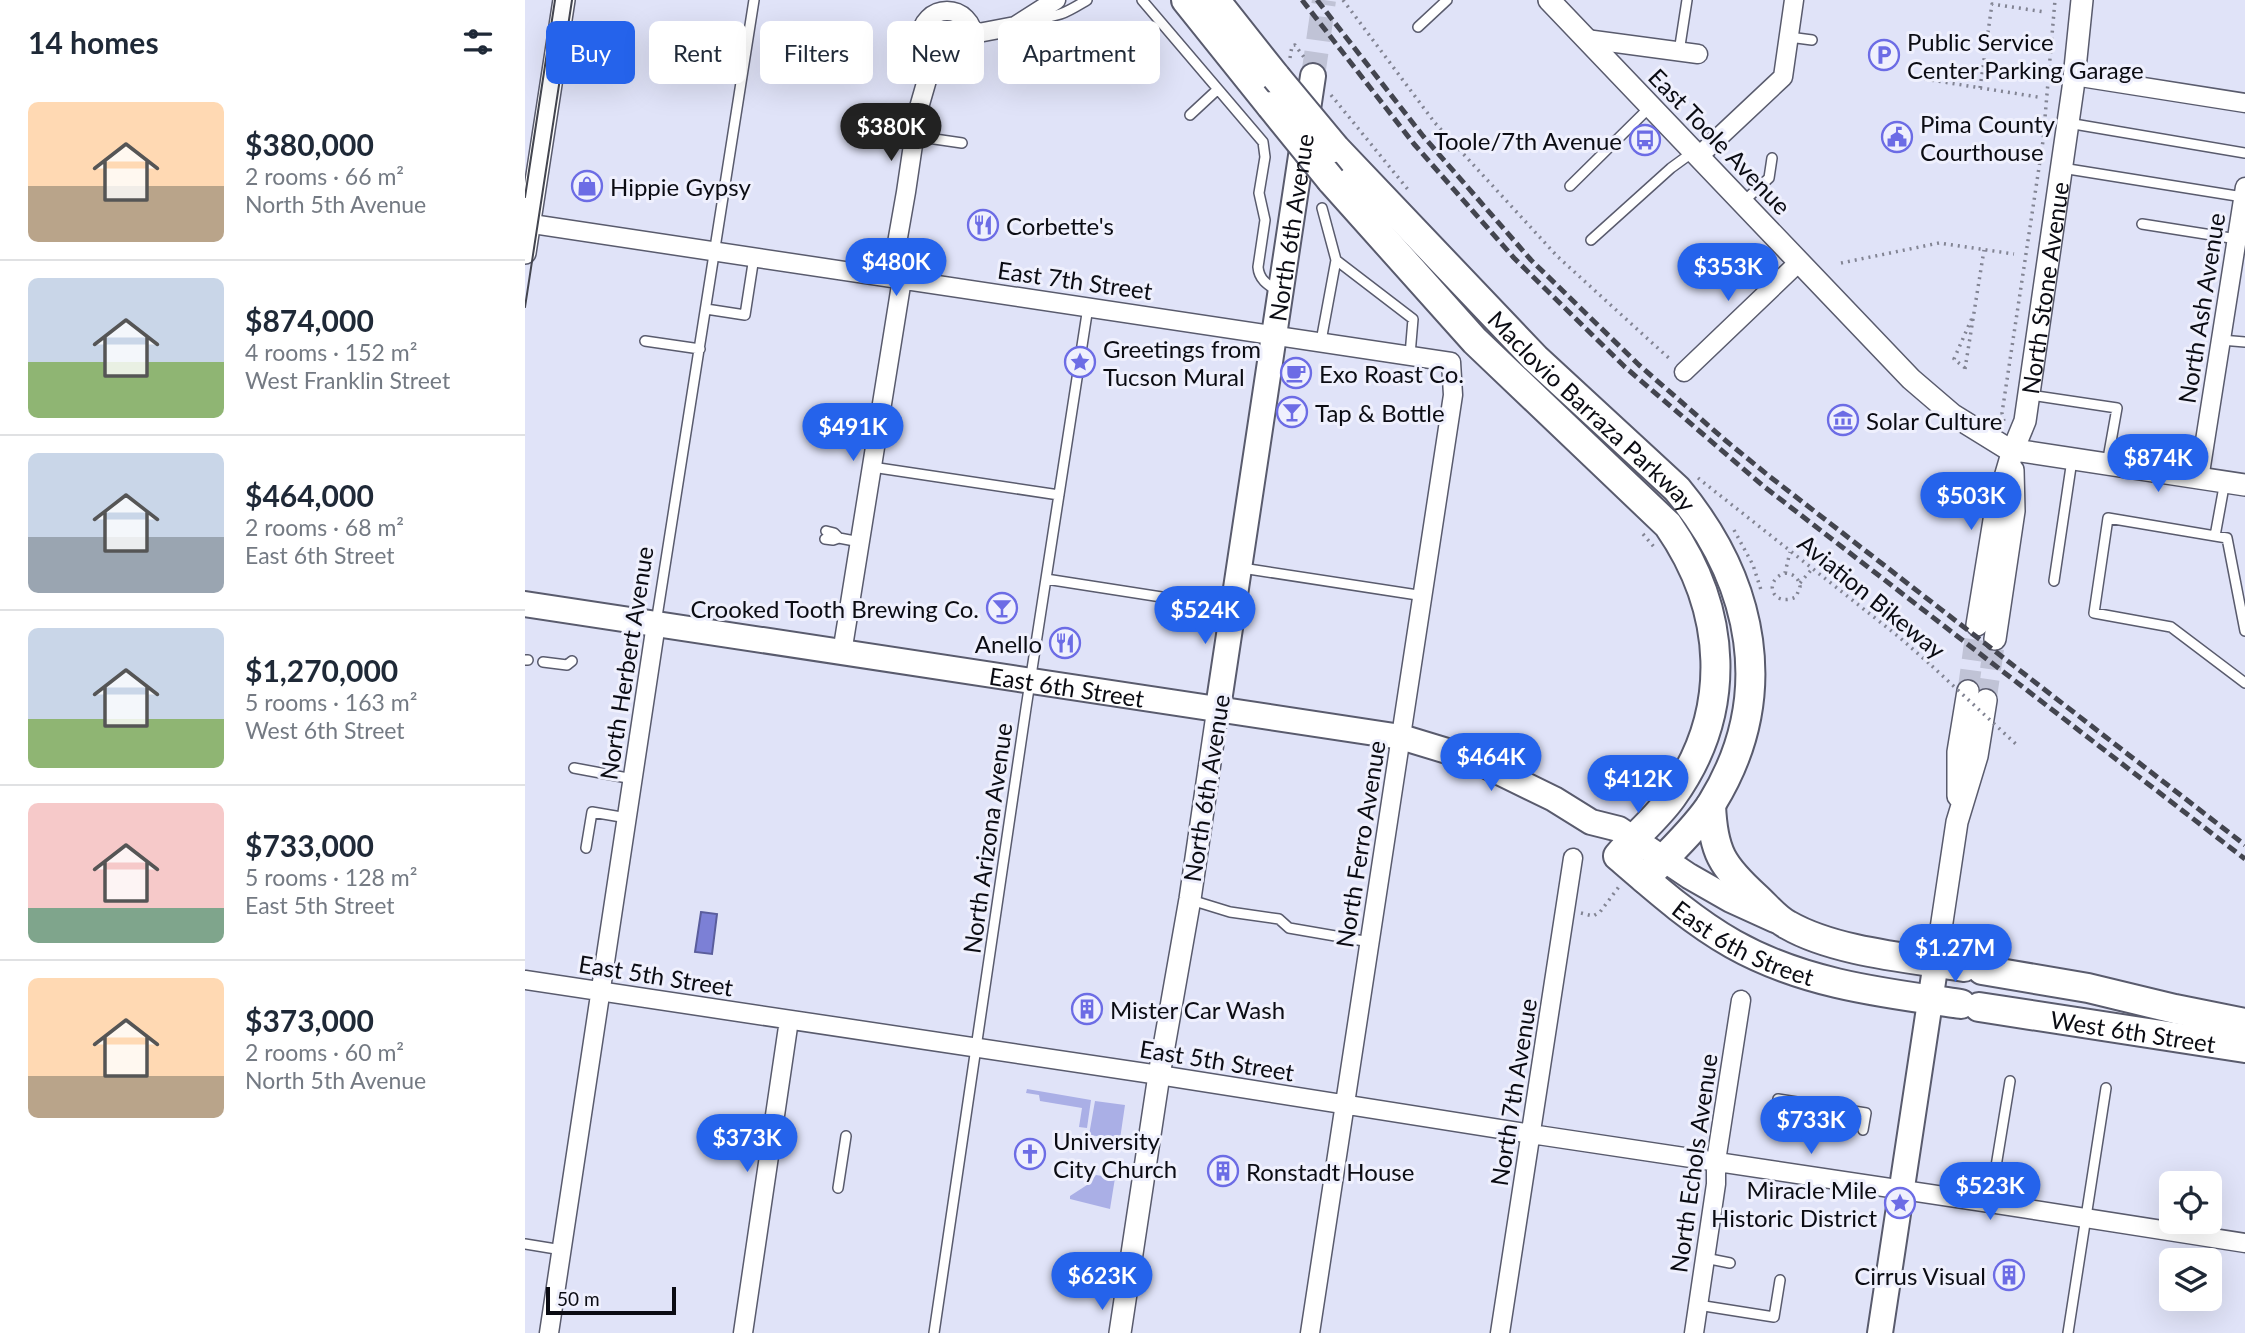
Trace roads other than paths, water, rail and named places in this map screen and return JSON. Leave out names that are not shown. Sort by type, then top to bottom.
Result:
[{"type":"main road","name":"Maclovio Barraza Parkway","points":[[1186,0],[1331,180],[1475,341],[1668,526],[1690,562],[1709,613],[1716,656],[1716,694],[1709,726],[1691,769],[1671,799],[1621,857]]},
{"type":"main road","name":"Maclovio Barraza Parkway","points":[[1215,0],[1335,148],[1535,358],[1677,489],[1695,510],[1718,546],[1736,588],[1748,633],[1751,672],[1749,704],[1743,733],[1730,769],[1711,806],[1654,869]]},
{"type":"main road","name":"North 6th Avenue","points":[[1218,708],[1313,76]]},
{"type":"main road","name":"East 6th Street","points":[[525,604],[1401,737],[1470,758],[1554,799],[1591,822],[1606,845],[1621,857],[1841,945],[1935,962]]},
{"type":"main road","points":[[1711,806],[1715,844],[1724,863],[1737,880],[1787,925]]},
{"type":"main road","name":"East 6th Street","points":[[1654,869],[1702,923],[1733,944],[1765,960],[1820,980],[1930,1000]]},
{"type":"main road","points":[[1880,1333],[1935,962]]},
{"type":"main road","name":"West 6th Street","points":[[1935,962],[2088,988],[2245,1023]]},
{"type":"main road","name":"West 6th Street","points":[[1930,1000],[2245,1048]]},
{"type":"street","points":[[525,253],[527,223],[564,0]]},
{"type":"street","points":[[984,32],[1007,29],[1034,16],[1056,0]]},
{"type":"street","name":"East Toole Avenue","points":[[1549,0],[1932,399],[2004,447],[2138,470]]},
{"type":"street","points":[[1697,153],[1783,77],[1794,0]]},
{"type":"street","name":"North Stone Avenue","points":[[1977,625],[1996,508],[2013,450],[2025,421],[2068,123],[2081,0]]},
{"type":"street","points":[[926,21],[939,5],[958,13],[967,21]]},
{"type":"street","points":[[1586,39],[1697,54]]},
{"type":"street","points":[[2074,76],[2245,103]]},
{"type":"street","points":[[842,653],[872,467],[914,136],[926,84]]},
{"type":"street","name":"North Ash Avenue","points":[[2199,479],[2240,232],[2244,192]]},
{"type":"street","name":"East 7th Street","points":[[527,223],[1451,362]]},
{"type":"street","points":[[1684,372],[1799,262]]},
{"type":"street","name":"North Ferro Avenue","points":[[1310,1333],[1453,396],[1451,362]]},
{"type":"street","name":"North Stone Avenue","points":[[1995,639],[2014,510],[2013,450]]},
{"type":"street","points":[[2138,470],[2245,485]]},
{"type":"street","points":[[2138,470],[2245,497]]},
{"type":"street","name":"North Herbert Avenue","points":[[549,1333],[656,624]]},
{"type":"street","points":[[1935,962],[1958,822],[1977,756],[1977,695]]},
{"type":"street","name":"North 6th Avenue","points":[[1119,1333],[1159,1075],[1190,899],[1218,708]]},
{"type":"street","name":"North 7th Avenue","points":[[1500,1333],[1573,858]]},
{"type":"street","name":"East 5th Street","points":[[525,980],[1159,1075],[2245,1244]]},
{"type":"street","name":"North Echols Avenue","points":[[1694,1333],[1716,1184],[1716,1161],[1741,1000]]},
{"type":"street","points":[[743,1333],[789,1020]]},
{"type":"lane","name":"North Herbert Avenue","points":[[746,51],[754,0]]},
{"type":"lane","points":[[1034,16],[1047,19],[1064,14],[1087,0]]},
{"type":"lane","points":[[1142,0],[1263,142],[1265,149],[1259,193],[1265,220],[1258,274],[1264,282],[1280,292]]},
{"type":"lane","points":[[1418,27],[1447,0]]},
{"type":"lane","points":[[1679,52],[1687,0]]},
{"type":"lane","points":[[1789,37],[1812,40]]},
{"type":"lane","name":"North Herbert Avenue","points":[[656,624],[741,84]]},
{"type":"lane","points":[[1191,115],[1218,89]]},
{"type":"lane","points":[[1570,186],[1651,106]]},
{"type":"lane","points":[[2068,123],[2245,153]]},
{"type":"lane","points":[[914,136],[962,143]]},
{"type":"lane","points":[[1591,240],[1671,168],[1697,153]]},
{"type":"lane","points":[[1743,202],[1769,178],[1772,158]]},
{"type":"lane","points":[[2061,168],[2244,192]]},
{"type":"lane","points":[[1321,341],[1336,260],[1322,208]]},
{"type":"lane","points":[[2142,224],[2240,232]]},
{"type":"lane","points":[[706,309],[745,314],[754,257]]},
{"type":"lane","points":[[1336,260],[1413,318],[1410,355]]},
{"type":"lane","name":"North Arizona Avenue","points":[[934,1333],[1088,307]]},
{"type":"lane","points":[[2221,340],[2245,342]]},
{"type":"lane","points":[[645,341],[700,349]]},
{"type":"lane","points":[[2029,395],[2116,408],[2107,465]]},
{"type":"lane","points":[[2054,581],[2072,460]]},
{"type":"lane","points":[[872,467],[1059,495]]},
{"type":"lane","points":[[2215,536],[2223,492]]},
{"type":"lane","points":[[2245,631],[2227,538],[2108,518],[2094,613],[2171,627],[2245,683]]},
{"type":"lane","points":[[826,535],[834,533],[839,538],[860,542]]},
{"type":"lane","points":[[1240,567],[1423,596]]},
{"type":"lane","points":[[1046,579],[1234,609]]},
{"type":"lane","points":[[543,662],[566,665],[572,661]]},
{"type":"lane","points":[[574,768],[633,779]]},
{"type":"lane","points":[[586,848],[592,812],[627,818]]},
{"type":"lane","points":[[1190,899],[1230,912],[1279,919],[1289,928],[1370,942]]},
{"type":"lane","points":[[1990,1203],[2010,1081]]},
{"type":"lane","points":[[2068,1333],[2106,1088]]},
{"type":"lane","points":[[1776,1118],[1778,1099],[1866,1113],[1863,1130]]},
{"type":"lane","points":[[838,1188],[846,1136]]},
{"type":"lane","points":[[525,1244],[562,1250]]},
{"type":"lane","points":[[1705,1258],[1730,1263]]},
{"type":"lane","points":[[1698,1306],[1775,1317],[1780,1280]]},
{"type":"tunnel","points":[[1313,76],[1324,0]]},
{"type":"tunnel","points":[[1968,691],[1977,625]]},
{"type":"tunnel","points":[[1986,700],[1995,639]]},
{"type":"tram line","points":[[525,197],[555,0]]},
{"type":"tram line","points":[[525,307],[572,0]]},
{"type":"railway","points":[[1302,0],[1414,144],[1514,258],[1625,367],[1762,485],[2245,859]]},
{"type":"railway","points":[[1317,0],[1423,136],[1531,260],[1639,365],[1769,476],[2245,845]]},
{"type":"place","name":"Public Service Center Parking Garage","points":[[1884,55]]},
{"type":"place","name":"Pima County Courthouse","points":[[1897,137]]},
{"type":"place","name":"Toole/7th Avenue","points":[[1645,140]]},
{"type":"place","name":"Hippie Gypsy","points":[[587,186]]},
{"type":"place","name":"Corbette's","points":[[983,225]]},
{"type":"place","name":"Greetings from Tucson Mural","points":[[1080,362]]},
{"type":"place","name":"Exo Roast Co.","points":[[1296,373]]},
{"type":"place","name":"Tap & Bottle","points":[[1292,412]]},
{"type":"place","name":"Solar Culture","points":[[1843,420]]},
{"type":"place","name":"Crooked Tooth Brewing Co.","points":[[1002,608]]},
{"type":"place","name":"Anello","points":[[1065,643]]},
{"type":"place","name":"Mister Car Wash","points":[[1087,1009]]},
{"type":"place","name":"University City Church","points":[[1030,1154]]},
{"type":"place","name":"Ronstadt House","points":[[1223,1171]]},
{"type":"place","name":"Miracle Mile Historic District","points":[[1900,1203]]},
{"type":"place","name":"Cirrus Visual","points":[[2009,1275]]}]
